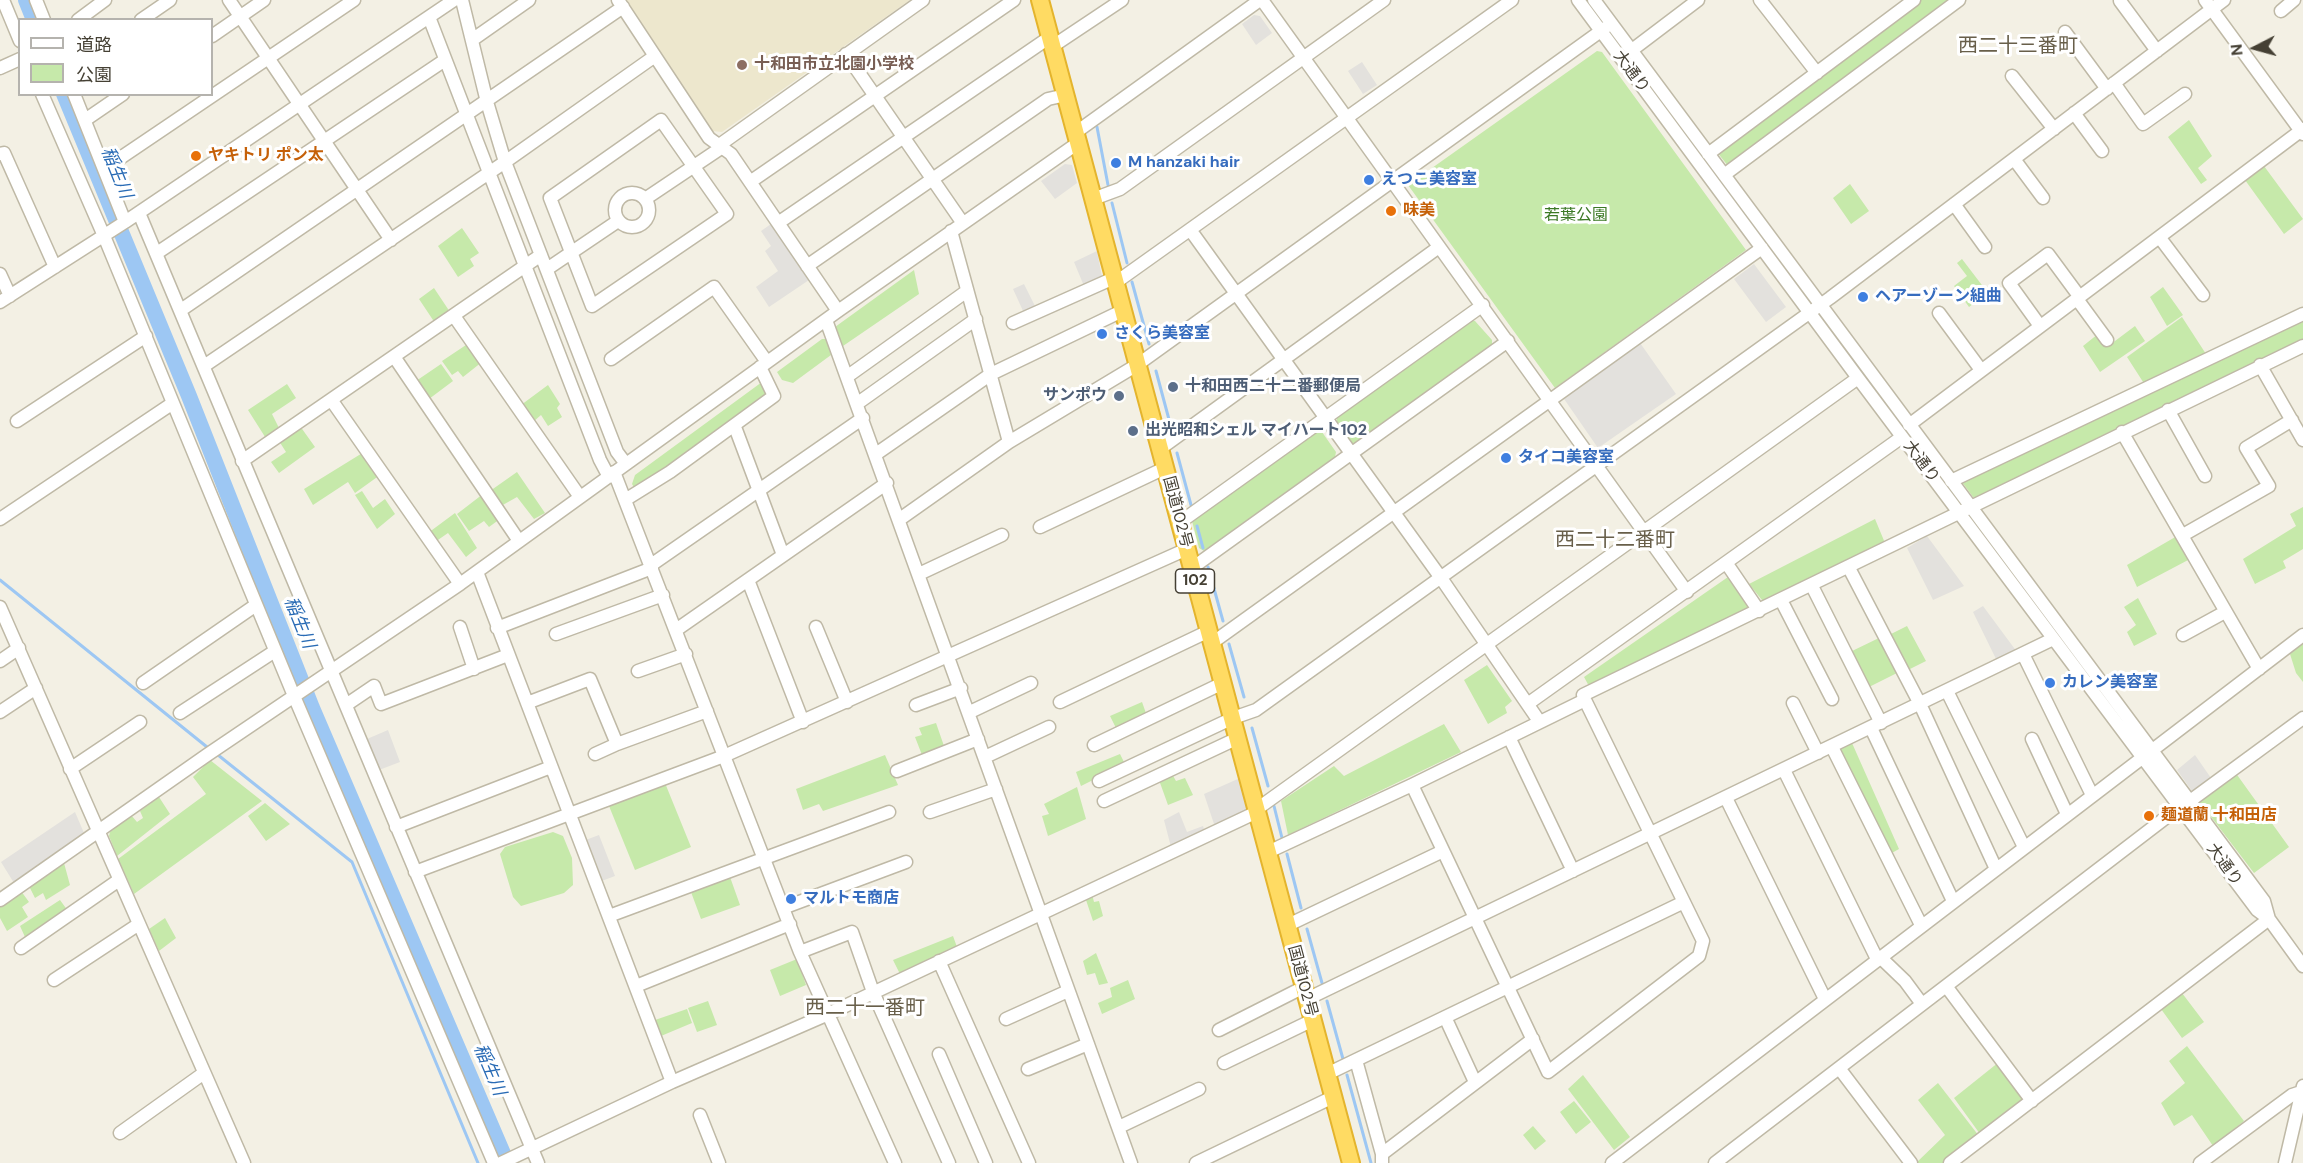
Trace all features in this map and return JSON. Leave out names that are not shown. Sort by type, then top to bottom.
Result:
[{"type":"highway","name":"国道102号","points":[[1040,0],[1351,1163]]},
{"type":"street","points":[[3,0],[18,37]]},
{"type":"street","points":[[36,0],[43,18]]},
{"type":"street","points":[[81,18],[105,0]]},
{"type":"street","points":[[144,18],[170,0]]},
{"type":"street","points":[[229,0],[391,240]]},
{"type":"street","points":[[213,35],[264,0]]},
{"type":"street","points":[[213,96],[354,0]]},
{"type":"street","points":[[0,274],[5,299],[124,223],[454,0]]},
{"type":"street","points":[[462,0],[487,102],[505,162],[617,452],[626,464]]},
{"type":"street","points":[[472,40],[529,0]]},
{"type":"street","points":[[645,199],[694,167],[923,0]]},
{"type":"street","points":[[750,182],[1014,0]]},
{"type":"street","points":[[778,223],[1052,42],[1122,0]]},
{"type":"street","points":[[0,900],[477,572],[951,231],[1261,0],[1483,305],[1687,592]]},
{"type":"street","points":[[1093,199],[1120,189],[1384,0]]},
{"type":"street","points":[[1013,323],[1114,280],[1191,231],[1512,0]]},
{"type":"street","name":"大通り","points":[[1578,0],[1762,248],[1815,308],[1909,425],[1951,482],[1966,512],[2053,639],[2147,753]]},
{"type":"street","name":"大通り","points":[[1594,0],[1724,175],[1815,308],[1858,378],[1902,437],[1966,512],[2185,803],[2264,901],[2269,919],[2303,966]]},
{"type":"street","points":[[1632,50],[1698,0]]},
{"type":"street","points":[[1760,0],[1817,73]]},
{"type":"street","points":[[1708,153],[1914,0]]},
{"type":"street","points":[[1724,175],[1959,0]]},
{"type":"street","points":[[1099,781],[1233,718],[1256,710],[1815,308],[2157,51],[2208,5],[2224,0]]},
{"type":"street","points":[[2281,11],[2294,0]]},
{"type":"street","points":[[2120,1],[2157,51]]},
{"type":"street","points":[[181,310],[467,116],[620,4],[709,138],[730,154],[838,311]]},
{"type":"street","points":[[1909,425],[2302,131],[2208,5]]},
{"type":"street","points":[[429,17],[600,460],[612,475],[625,500],[800,952],[826,1015],[894,1163]]},
{"type":"street","points":[[900,519],[1009,442],[1137,365],[1611,24]]},
{"type":"street","points":[[2065,32],[2143,124],[2185,94]]},
{"type":"street","points":[[846,54],[962,222]]},
{"type":"street","points":[[204,366],[505,162],[655,56]]},
{"type":"street","points":[[0,68],[18,60]]},
{"type":"street","points":[[157,253],[445,60]]},
{"type":"street","points":[[2012,76],[2054,129]]},
{"type":"street","points":[[807,266],[1047,99],[1066,95]]},
{"type":"street","points":[[43,96],[107,234],[146,336],[275,651],[297,694],[494,1163]]},
{"type":"street","points":[[75,96],[124,223]]},
{"type":"street","points":[[85,120],[120,96]]},
{"type":"street","points":[[104,169],[213,96]]},
{"type":"street","points":[[2074,113],[2102,151]]},
{"type":"street","points":[[661,120],[727,214],[592,306],[570,252],[550,198],[661,120]]},
{"type":"street","points":[[0,154],[4,153],[55,267]]},
{"type":"street","points":[[2014,159],[2043,198]]},
{"type":"street","points":[[635,193],[645,199],[648,215],[642,224],[632,228],[618,221],[614,209],[619,198],[635,193]]},
{"type":"street","points":[[1954,204],[1985,247]]},
{"type":"street","points":[[139,213],[538,1163]]},
{"type":"street","points":[[547,269],[618,221]]},
{"type":"street","points":[[951,231],[1009,442]]},
{"type":"street","points":[[1191,231],[1441,578],[1529,703],[1539,721]]},
{"type":"street","points":[[2160,238],[2203,295]]},
{"type":"street","points":[[1160,449],[1439,247]]},
{"type":"street","points":[[1060,702],[1210,637],[1393,513],[1762,248]]},
{"type":"street","points":[[2040,326],[2009,283],[2048,254],[2107,340]]},
{"type":"street","points":[[242,461],[395,358],[541,255]]},
{"type":"street","points":[[610,359],[714,287],[764,365],[774,396],[735,427],[625,500]]},
{"type":"street","points":[[848,376],[967,291]]},
{"type":"street","points":[[1179,523],[1483,305]]},
{"type":"street","points":[[876,454],[991,374],[1122,311]]},
{"type":"street","points":[[1939,313],[1982,370]]},
{"type":"street","points":[[1951,482],[2303,314]]},
{"type":"street","points":[[454,316],[580,497]]},
{"type":"street","points":[[826,320],[887,483],[1131,1163]]},
{"type":"street","points":[[858,403],[976,320]]},
{"type":"street","points":[[17,421],[146,336]]},
{"type":"street","points":[[1192,568],[1508,341]]},
{"type":"street","points":[[1268,852],[1412,785],[1781,600],[1966,512],[2122,432],[2303,346]]},
{"type":"street","points":[[395,358],[519,541]]},
{"type":"street","points":[[2260,365],[2303,440]]},
{"type":"street","points":[[501,1163],[672,1082],[826,1015],[1257,810],[1643,530],[1858,378]]},
{"type":"street","points":[[332,400],[460,584]]},
{"type":"street","points":[[0,519],[173,403]]},
{"type":"street","points":[[2168,410],[2205,476]]},
{"type":"street","points":[[497,628],[652,566],[863,418]]},
{"type":"street","points":[[2183,535],[2269,486],[2246,448],[2292,420]]},
{"type":"street","points":[[735,427],[783,555]]},
{"type":"street","points":[[2122,432],[2259,669]]},
{"type":"street","points":[[1529,703],[1902,437]]},
{"type":"street","points":[[1040,527],[1165,468]]},
{"type":"street","points":[[676,630],[887,483]]},
{"type":"street","points":[[919,574],[1002,535]]},
{"type":"street","points":[[415,872],[724,756],[1187,549]]},
{"type":"street","points":[[1727,564],[1759,611]]},
{"type":"street","points":[[1849,568],[1920,704],[1996,869]]},
{"type":"street","points":[[477,572],[672,1082]]},
{"type":"street","points":[[748,580],[803,722]]},
{"type":"street","points":[[1812,586],[1953,901]]},
{"type":"street","points":[[556,634],[663,595]]},
{"type":"street","points":[[1781,600],[1832,699]]},
{"type":"street","points":[[143,683],[256,605]]},
{"type":"street","points":[[0,608],[244,1163]]},
{"type":"street","points":[[2183,635],[2225,612]]},
{"type":"street","points":[[460,627],[474,669]]},
{"type":"street","points":[[816,627],[847,702]]},
{"type":"street","points":[[1612,1163],[2303,635]]},
{"type":"street","points":[[1219,1030],[1476,918],[2053,639]]},
{"type":"street","points":[[0,661],[19,648]]},
{"type":"street","points":[[180,713],[275,651]]},
{"type":"street","points":[[638,671],[686,654]]},
{"type":"street","points":[[2023,654],[2092,795]]},
{"type":"street","points":[[345,705],[374,686],[381,704],[508,656]]},
{"type":"street","points":[[1412,785],[1548,1072],[1699,956],[1703,941],[1573,673]]},
{"type":"street","points":[[527,703],[590,679],[617,744]]},
{"type":"street","points":[[1094,744],[1223,682]]},
{"type":"street","points":[[969,712],[1031,683]]},
{"type":"street","points":[[0,712],[36,688]]},
{"type":"street","points":[[916,705],[961,688]]},
{"type":"street","points":[[1947,691],[2024,847]]},
{"type":"street","points":[[1793,703],[1818,753]]},
{"type":"street","points":[[595,754],[707,711]]},
{"type":"street","points":[[1714,1163],[2185,803],[2303,718]]},
{"type":"street","points":[[70,769],[140,722]]},
{"type":"street","points":[[985,757],[1049,727]]},
{"type":"street","points":[[1509,736],[1573,871]]},
{"type":"street","points":[[1104,801],[1238,738]]},
{"type":"street","points":[[897,771],[978,739]]},
{"type":"street","points":[[2032,739],[2067,814]]},
{"type":"street","points":[[1832,747],[1922,925]]},
{"type":"street","points":[[396,827],[551,767]]},
{"type":"street","points":[[1784,770],[1878,958],[1905,981],[1922,1004]]},
{"type":"street","points":[[930,812],[996,789]]},
{"type":"street","points":[[1726,798],[1825,999]]},
{"type":"street","points":[[609,916],[889,812]]},
{"type":"street","points":[[1288,925],[1443,851]]},
{"type":"street","points":[[783,908],[906,862]]},
{"type":"street","points":[[21,948],[119,880]]},
{"type":"street","points":[[1327,1074],[1684,902]]},
{"type":"street","points":[[1950,1163],[2269,919]]},
{"type":"street","points":[[54,980],[139,924]]},
{"type":"street","points":[[636,986],[790,924]]},
{"type":"street","points":[[800,952],[852,932],[873,992],[949,1163]]},
{"type":"street","points":[[939,961],[1029,1163]]},
{"type":"street","points":[[1946,986],[2032,1101]]},
{"type":"street","points":[[1006,1019],[1068,991]]},
{"type":"street","points":[[1445,1017],[1475,1082]]},
{"type":"street","points":[[1224,1063],[1313,1020]]},
{"type":"street","points":[[1356,1060],[1382,1158],[1475,1082],[1533,1039]]},
{"type":"street","points":[[1028,1069],[1088,1044]]},
{"type":"street","points":[[939,1054],[986,1163]]},
{"type":"street","points":[[1839,1068],[1911,1163]]},
{"type":"street","points":[[120,1132],[204,1073]]},
{"type":"street","points":[[2199,1163],[2302,1088]]},
{"type":"street","points":[[2285,1163],[2302,1088]]},
{"type":"street","points":[[1119,1127],[1199,1089]]},
{"type":"street","points":[[1196,1163],[1333,1097]]},
{"type":"street","points":[[700,1115],[720,1163]]},
{"type":"shaded area","name":"十和田市立北園小学校","points":[[623,0],[910,0],[722,132],[712,131]]},
{"type":"shaded area","points":[[1254,15],[1260,16],[1272,33],[1256,45],[1242,24]]},
{"type":"shaded area","points":[[1362,62],[1377,85],[1363,94],[1348,71]]},
{"type":"shaded area","points":[[1065,164],[1072,165],[1077,183],[1055,199],[1041,181]]},
{"type":"shaded area","points":[[771,224],[809,280],[769,307],[756,287],[778,271],[765,251],[771,246],[761,231]]},
{"type":"shaded area","points":[[1097,251],[1102,277],[1084,286],[1074,262]]},
{"type":"shaded area","points":[[1754,264],[1786,307],[1766,322],[1734,279]]},
{"type":"shaded area","points":[[1024,284],[1036,308],[1024,313],[1013,289]]},
{"type":"shaded area","points":[[1638,340],[1676,394],[1598,448],[1562,396]]},
{"type":"shaded area","points":[[1927,536],[1964,586],[1933,600],[1907,548]]},
{"type":"shaded area","points":[[1983,606],[2017,652],[1997,661],[1973,612]]},
{"type":"shaded area","points":[[388,730],[400,762],[379,770],[367,739]]},
{"type":"shaded area","points":[[2195,755],[2211,778],[2192,791],[2177,770]]},
{"type":"shaded area","points":[[1240,778],[1249,811],[1215,827],[1204,794]]},
{"type":"shaded area","points":[[75,812],[84,833],[14,883],[1,862]]},
{"type":"shaded area","points":[[1179,812],[1187,832],[1203,826],[1205,833],[1171,847],[1164,820]]},
{"type":"shaded area","points":[[599,835],[615,876],[599,882],[583,841]]},
{"type":"green space","points":[[1920,0],[1952,0],[1728,166],[1717,152]]},
{"type":"green space","name":"若葉公園","points":[[1597,51],[1602,52],[1746,250],[1555,388],[1408,185]]},
{"type":"green space","points":[[2189,120],[2212,156],[2198,168],[2207,180],[2201,184],[2168,137]]},
{"type":"green space","points":[[2264,166],[2303,219],[2284,234],[2245,180]]},
{"type":"green space","points":[[1850,184],[1869,211],[1851,224],[1833,198]]},
{"type":"green space","points":[[462,228],[479,253],[470,259],[474,266],[458,277],[438,246]]},
{"type":"green space","points":[[1962,259],[1988,293],[1969,307],[1954,286],[1967,276],[1957,263]]},
{"type":"green space","points":[[914,270],[919,294],[843,346],[835,327]]},
{"type":"green space","points":[[2163,287],[2183,315],[2167,326],[2150,297]]},
{"type":"green space","points":[[434,288],[450,312],[435,323],[419,299]]},
{"type":"green space","points":[[2182,317],[2206,354],[2145,385],[2127,357]]},
{"type":"green space","points":[[2303,318],[2303,341],[1976,501],[1962,482]]},
{"type":"green space","points":[[1471,320],[1475,321],[1492,340],[1492,347],[1357,443],[1351,443],[1337,422],[1337,418]]},
{"type":"green space","points":[[2135,326],[2145,341],[2100,372],[2083,346],[2098,334],[2107,347]]},
{"type":"green space","points":[[822,339],[826,339],[831,355],[793,383],[782,380],[777,372]]},
{"type":"green space","points":[[469,343],[482,362],[463,377],[458,371],[452,375],[442,361]]},
{"type":"green space","points":[[441,364],[453,381],[429,399],[416,381]]},
{"type":"green space","points":[[762,382],[767,396],[635,489],[632,484],[635,475]]},
{"type":"green space","points":[[287,384],[296,398],[272,414],[280,430],[267,440],[248,410]]},
{"type":"green space","points":[[548,385],[560,404],[557,408],[562,417],[548,426],[541,415],[533,422],[521,405]]},
{"type":"green space","points":[[300,426],[315,447],[279,473],[271,462],[286,452],[279,441]]},
{"type":"green space","points":[[1317,431],[1322,432],[1336,452],[1335,457],[1204,551],[1199,548],[1192,521]]},
{"type":"green space","points":[[364,452],[380,475],[355,493],[348,482],[313,505],[304,489]]},
{"type":"green space","points":[[517,472],[545,513],[534,519],[517,497],[501,506],[490,491]]},
{"type":"green space","points":[[362,491],[373,508],[385,499],[395,514],[377,529],[355,495]]},
{"type":"green space","points":[[483,494],[500,519],[489,527],[484,521],[469,531],[457,514]]},
{"type":"green space","points":[[2303,507],[2303,549],[2283,561],[2286,568],[2255,584],[2243,559],[2296,526],[2290,514]]},
{"type":"green space","points":[[455,513],[477,548],[466,557],[448,533],[435,542],[428,533]]},
{"type":"green space","points":[[1875,519],[1885,543],[1772,600],[1762,600],[1749,584]]},
{"type":"green space","points":[[2177,536],[2190,559],[2137,587],[2127,565]]},
{"type":"green space","points":[[1728,577],[1749,604],[1746,611],[1590,688],[1584,677]]},
{"type":"green space","points":[[2138,598],[2157,634],[2134,646],[2127,632],[2136,625],[2124,607]]},
{"type":"green space","points":[[1907,626],[1926,661],[1908,670],[1889,635]]},
{"type":"green space","points":[[1881,637],[1899,672],[1867,688],[1850,652]]},
{"type":"green space","points":[[2303,643],[2303,682],[2296,673],[2290,654]]},
{"type":"green space","points":[[1487,665],[1512,701],[1505,707],[1507,713],[1488,724],[1464,680]]},
{"type":"green space","points":[[1142,702],[1147,716],[1117,730],[1110,716]]},
{"type":"green space","points":[[936,723],[944,746],[922,755],[915,737],[922,735],[919,728]]},
{"type":"green space","points":[[1444,724],[1461,752],[1288,835],[1281,801],[1334,766],[1344,776]]},
{"type":"green space","points":[[1852,743],[1899,849],[1890,854],[1839,750]]},
{"type":"green space","points":[[1120,754],[1125,764],[1081,786],[1076,772]]},
{"type":"green space","points":[[885,755],[898,785],[823,811],[819,804],[803,810],[796,789]]},
{"type":"green space","points":[[210,760],[262,801],[134,894],[118,859],[206,794],[193,777]]},
{"type":"green space","points":[[2235,772],[2289,847],[2254,873],[2199,801]]},
{"type":"green space","points":[[1172,774],[1176,781],[1185,778],[1193,795],[1168,805],[1159,780]]},
{"type":"green space","points":[[665,783],[691,847],[635,870],[609,806]]},
{"type":"green space","points":[[1077,787],[1086,819],[1048,836],[1042,816],[1049,814],[1044,804]]},
{"type":"green space","points":[[159,797],[170,814],[117,856],[109,836],[110,832],[131,815],[137,822],[143,818],[140,811]]},
{"type":"green space","points":[[265,803],[290,824],[266,841],[248,816]]},
{"type":"green space","points":[[553,832],[563,836],[572,858],[573,885],[564,893],[521,906],[513,897],[500,854],[505,847]]},
{"type":"green space","points":[[64,863],[70,885],[46,900],[43,893],[35,898],[29,886]]},
{"type":"green space","points":[[730,877],[740,905],[701,919],[691,892]]},
{"type":"green space","points":[[21,891],[29,902],[22,907],[28,917],[7,931],[0,918],[0,906]]},
{"type":"green space","points":[[1092,894],[1094,902],[1099,901],[1103,916],[1093,921],[1085,897]]},
{"type":"green space","points":[[60,900],[68,911],[25,937],[20,926]]},
{"type":"green space","points":[[165,918],[176,938],[159,951],[149,929]]},
{"type":"green space","points":[[953,936],[957,947],[900,974],[893,960]]},
{"type":"green space","points":[[1096,953],[1108,983],[1099,985],[1095,973],[1087,975],[1083,961]]},
{"type":"green space","points":[[797,959],[806,985],[780,996],[770,970]]},
{"type":"green space","points":[[1128,980],[1135,999],[1102,1014],[1098,1003],[1112,997],[1110,988]]},
{"type":"green space","points":[[2182,993],[2204,1022],[2182,1038],[2161,1009]]},
{"type":"green space","points":[[708,1001],[717,1025],[697,1032],[688,1008]]},
{"type":"green space","points":[[687,1009],[692,1023],[661,1036],[655,1020]]},
{"type":"green space","points":[[2187,1046],[2244,1121],[2213,1146],[2192,1115],[2174,1126],[2161,1103],[2185,1083],[2169,1061]]},
{"type":"green space","points":[[1999,1062],[2027,1100],[1980,1134],[1954,1098]]},
{"type":"green space","points":[[1583,1075],[1630,1137],[1614,1150],[1568,1089]]},
{"type":"green space","points":[[1938,1083],[1979,1136],[1944,1163],[1916,1163],[1945,1135],[1918,1100]]},
{"type":"green space","points":[[1574,1101],[1591,1122],[1576,1134],[1560,1112]]},
{"type":"green space","points":[[1533,1126],[1546,1141],[1535,1150],[1523,1135]]},
{"type":"waterway","name":"稲生川","points":[[26,0],[33,18]]},
{"type":"waterway","name":"稲生川","points":[[65,96],[189,396],[312,708],[507,1163]]},
{"type":"waterway","points":[[1097,127],[1108,185]]},
{"type":"waterway","points":[[1112,203],[1127,263]]},
{"type":"waterway","points":[[1132,282],[1149,344]]},
{"type":"waterway","points":[[1156,371],[1171,427]]},
{"type":"waterway","points":[[1177,453],[1191,505]]},
{"type":"waterway","points":[[1197,526],[1203,548]]},
{"type":"waterway","points":[[1208,567],[1223,621]]},
{"type":"waterway","points":[[0,580],[207,747]]},
{"type":"waterway","points":[[1229,644],[1244,697]]},
{"type":"waterway","points":[[1252,728],[1268,786]]},
{"type":"waterway","points":[[218,755],[352,862],[478,1163]]},
{"type":"waterway","points":[[1274,806],[1282,838]]},
{"type":"waterway","points":[[1287,854],[1301,908]]},
{"type":"waterway","points":[[1307,929],[1322,983]]},
{"type":"waterway","points":[[1327,1001],[1343,1059]]},
{"type":"waterway","points":[[1347,1075],[1371,1163]]},
{"type":"place","name":"十和田市立北園小学校","points":[[742,65]]},
{"type":"place","name":"ヤキトリ ポン太","points":[[196,156]]},
{"type":"place","name":"M hanzaki hair","points":[[1116,163]]},
{"type":"place","name":"えつこ美容室","points":[[1369,180]]},
{"type":"place","name":"味美","points":[[1391,211]]},
{"type":"place","name":"ヘアーゾーン組曲","points":[[1863,297]]},
{"type":"place","name":"さくら美容室","points":[[1102,334]]},
{"type":"place","name":"十和田西二十二番郵便局","points":[[1173,387]]},
{"type":"place","name":"サンポウ","points":[[1119,396]]},
{"type":"place","name":"出光昭和シェル マイハート102","points":[[1133,431]]},
{"type":"place","name":"タイコ美容室","points":[[1506,458]]},
{"type":"place","name":"カレン美容室","points":[[2050,683]]},
{"type":"place","name":"麺道蘭 十和田店","points":[[2149,816]]},
{"type":"place","name":"マルトモ商店","points":[[791,899]]},
{"type":"district","name":"西二十三番町","points":[[2018,47]]},
{"type":"district","name":"西二十二番町","points":[[1615,541]]},
{"type":"district","name":"西二十一番町","points":[[865,1009]]}]
